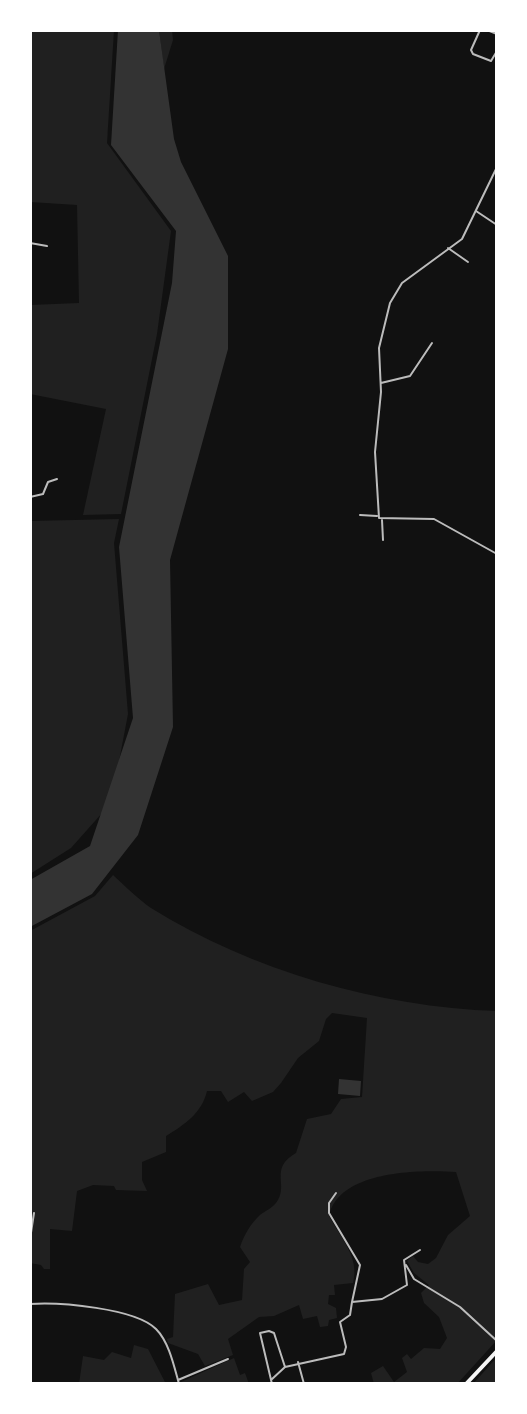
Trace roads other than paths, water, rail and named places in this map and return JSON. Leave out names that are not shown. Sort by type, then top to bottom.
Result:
[{"type":"highway","points":[[466,1384],[497,1351]]},
{"type":"street","points":[[480,30],[471,50],[473,54],[491,61],[497,51]]},
{"type":"street","points":[[487,30],[497,34]]},
{"type":"street","points":[[377,516],[375,452],[381,383],[379,348],[390,303],[402,283],[462,239],[497,167]]},
{"type":"street","points":[[476,212],[497,225]]},
{"type":"street","points":[[30,243],[47,246]]},
{"type":"street","points":[[448,248],[468,262]]},
{"type":"street","points":[[381,383],[410,376],[432,343]]},
{"type":"street","points":[[30,497],[43,494],[49,481],[57,479]]},
{"type":"street","points":[[360,515],[377,516],[382,520],[434,519],[497,554]]},
{"type":"street","points":[[382,520],[383,540]]},
{"type":"street","points":[[271,1382],[285,1367],[346,1352],[340,1322],[350,1315],[360,1265],[330,1213],[329,1203],[336,1193]]},
{"type":"street","points":[[30,1239],[34,1213]]},
{"type":"street","points":[[404,1260],[420,1250]]},
{"type":"street","points":[[352,1302],[382,1299],[407,1285],[404,1260]]},
{"type":"street","points":[[404,1260],[414,1279],[460,1307],[497,1341]]},
{"type":"street","points":[[30,1304],[51,1301],[110,1310],[155,1327],[164,1339],[179,1382],[228,1359]]},
{"type":"street","points":[[271,1382],[260,1333],[269,1331],[274,1333],[285,1367]]},
{"type":"street","points":[[298,1362],[304,1384]]}]
